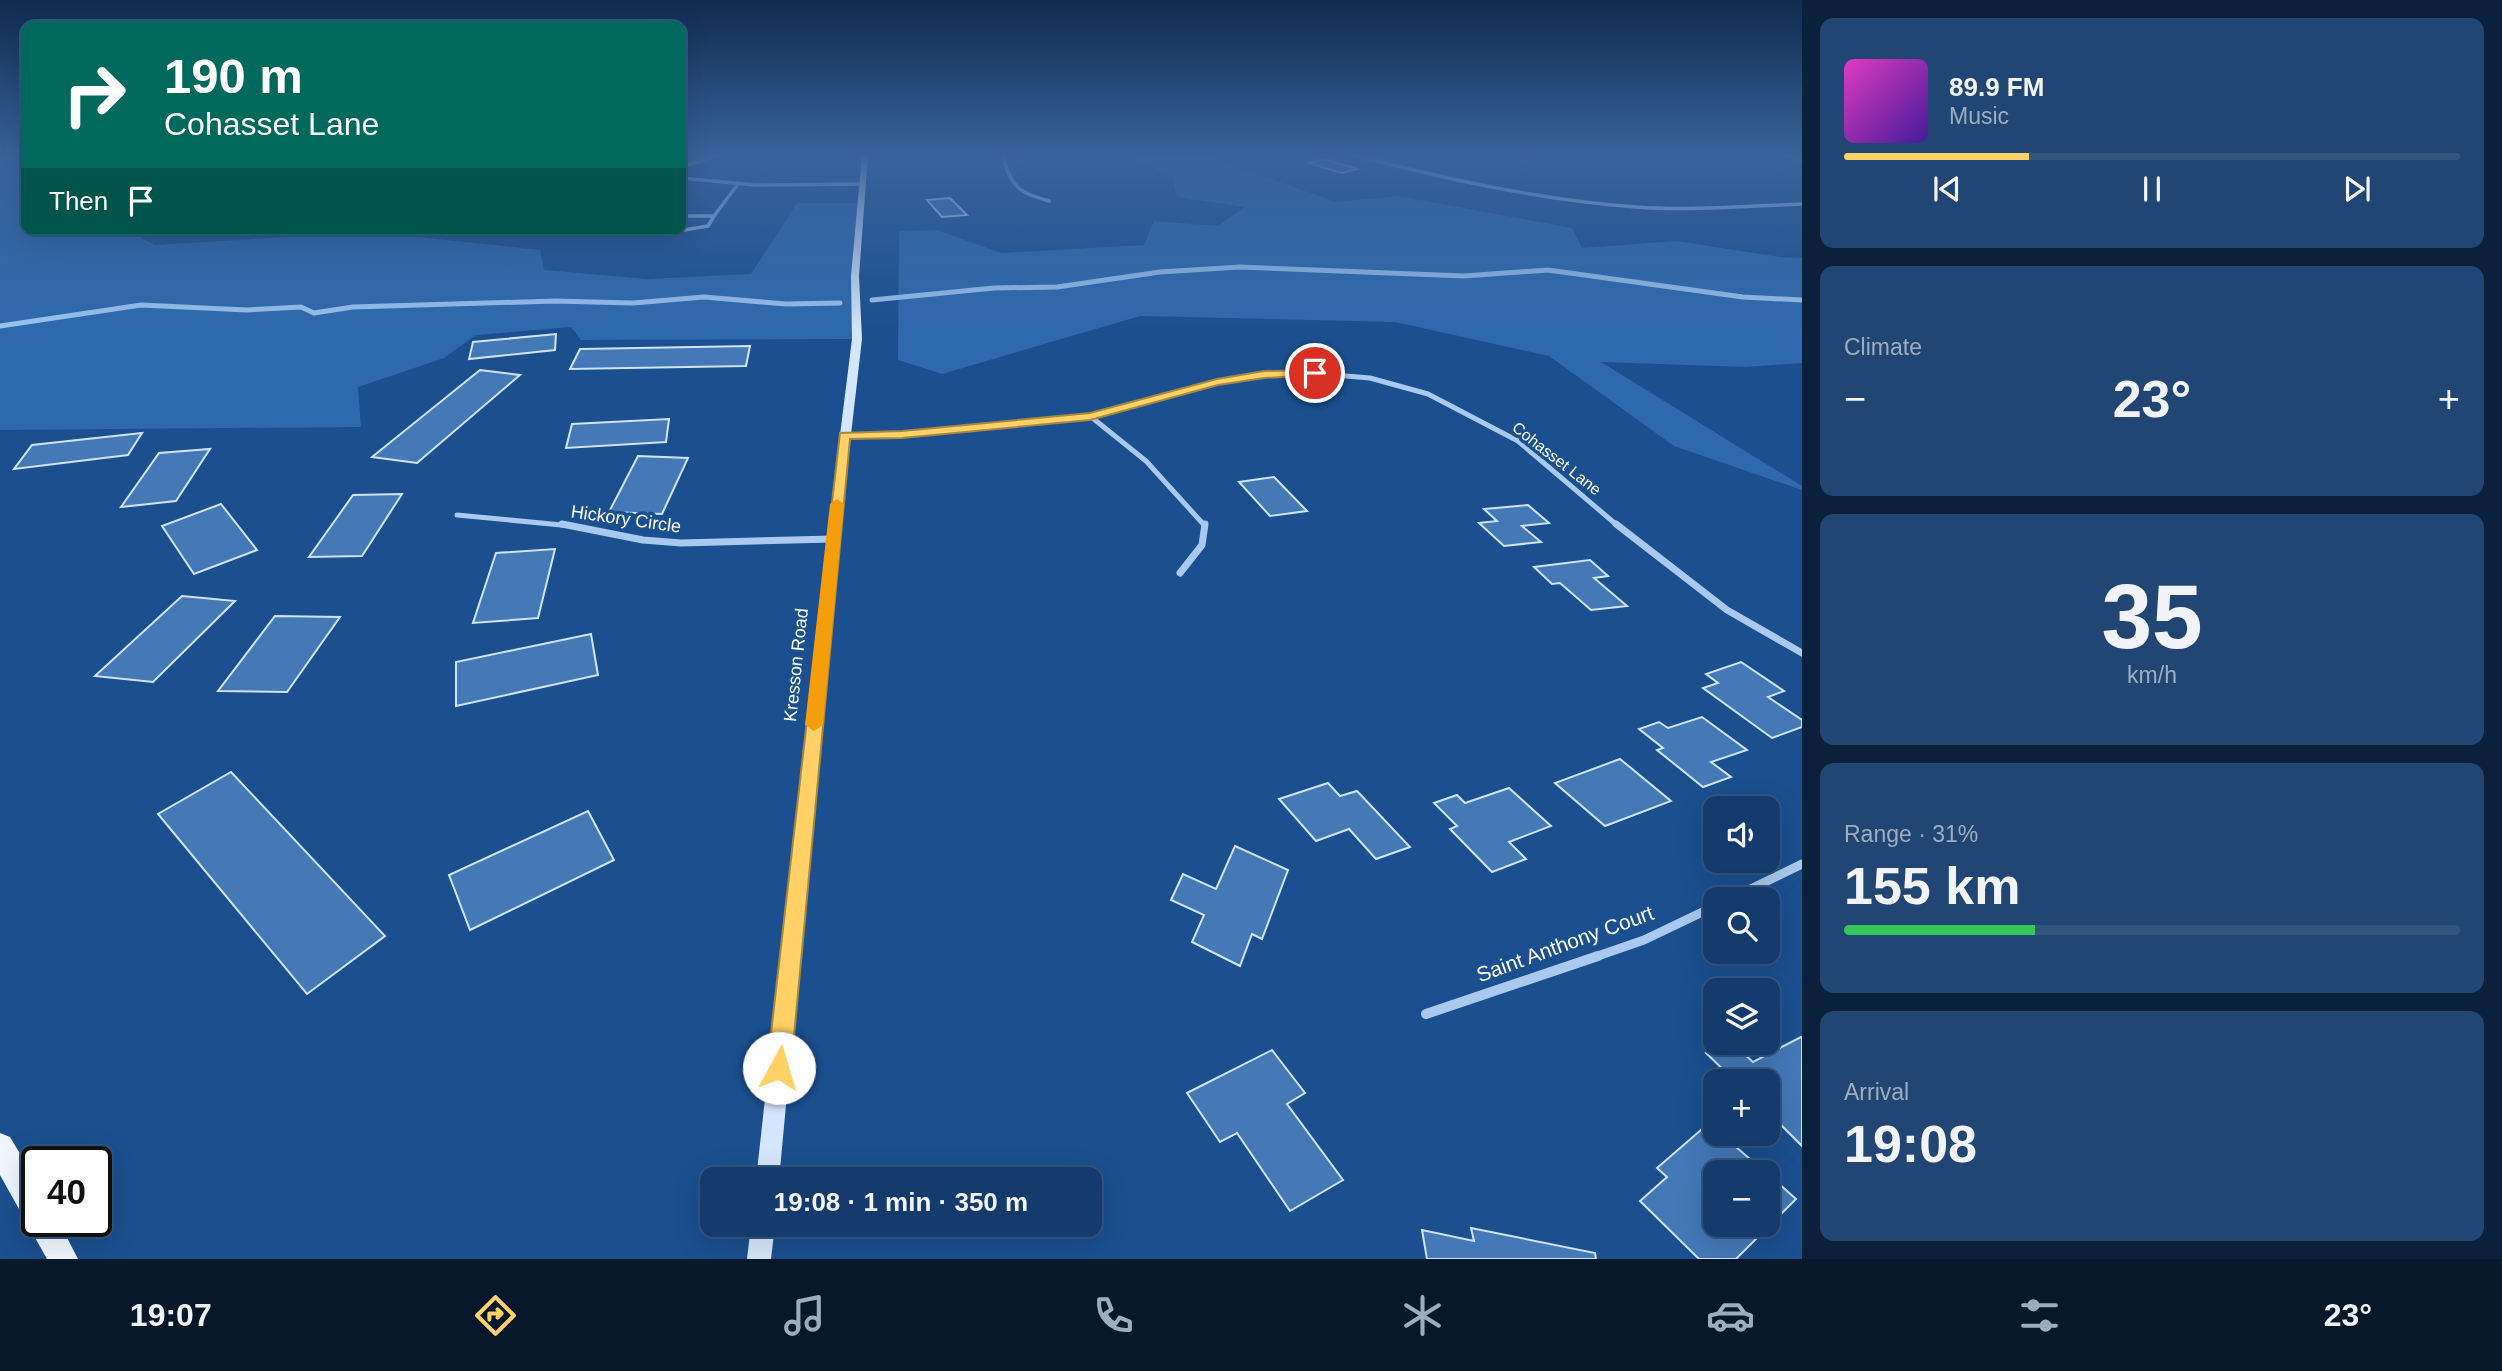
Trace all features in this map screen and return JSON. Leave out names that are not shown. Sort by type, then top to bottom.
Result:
[{"type":"main road","points":[[0,1147],[21,1183]]},
{"type":"main road","points":[[51,1237],[63,1259]]},
{"type":"street","name":"Kresson Road","points":[[768,1167],[844,435],[857,339],[855,276],[860,214]]},
{"type":"street","points":[[686,216],[713,216],[708,226],[686,230]]},
{"type":"street","name":"Cohasset Lane","points":[[844,435],[952,431],[1090,416],[1217,382],[1264,374],[1331,374],[1405,386],[1462,410],[1518,441],[1658,559],[1727,610],[1802,653]]},
{"type":"street","points":[[1090,416],[1146,461],[1205,524],[1207,537],[1200,551],[1180,573]]},
{"type":"street","name":"Hickory Circle","points":[[457,515],[564,524],[643,540],[681,543],[833,539]]},
{"type":"street","points":[[1755,887],[1802,864]]},
{"type":"street","name":"Saint Anthony Court","points":[[1426,1014],[1644,940],[1703,912]]},
{"type":"street","points":[[759,1259],[762,1237]]},
{"type":"shaded area","points":[[0,214],[21,214],[21,235],[135,235],[155,245],[320,235],[398,235],[540,250],[544,270],[648,279],[751,274],[790,214],[862,214],[855,276],[857,339],[581,340],[571,327],[476,335],[444,358],[358,387],[361,427],[0,430]]},
{"type":"shaded area","points":[[1235,214],[1495,214],[1572,228],[1582,248],[1676,241],[1802,258],[1802,363],[1746,367],[1601,362],[1802,486],[1802,490],[1674,446],[1549,356],[1395,322],[1140,316],[942,374],[898,360],[899,231],[937,230],[1001,253],[1144,245],[1154,221],[1218,226]]},
{"type":"building","points":[[939,214],[967,215],[942,217]]},
{"type":"building","points":[[556,334],[555,350],[469,359],[473,342]]},
{"type":"building","points":[[750,346],[746,366],[570,369],[580,349]]},
{"type":"building","points":[[480,370],[520,375],[417,463],[372,457]]},
{"type":"building","points":[[669,419],[666,442],[566,448],[572,424]]},
{"type":"building","points":[[142,433],[128,455],[14,469],[32,445]]},
{"type":"building","points":[[210,449],[176,501],[121,507],[159,453]]},
{"type":"building","points":[[638,456],[688,458],[662,514],[609,512]]},
{"type":"building","points":[[1274,477],[1307,511],[1270,516],[1239,482]]},
{"type":"building","points":[[402,494],[362,556],[309,557],[353,495]]},
{"type":"building","points":[[221,504],[257,550],[194,574],[162,526]]},
{"type":"building","points":[[1528,505],[1549,523],[1522,526],[1541,542],[1504,546],[1479,523],[1497,521],[1484,509]]},
{"type":"building","points":[[555,549],[538,618],[473,623],[496,553]]},
{"type":"building","points":[[1590,560],[1608,576],[1594,578],[1627,606],[1591,610],[1560,583],[1552,584],[1534,567]]},
{"type":"building","points":[[182,596],[235,601],[153,682],[95,676]]},
{"type":"building","points":[[275,616],[340,617],[287,692],[218,691]]},
{"type":"building","points":[[591,634],[598,675],[456,706],[456,662]]},
{"type":"building","points":[[1741,662],[1784,691],[1768,697],[1802,720],[1802,727],[1772,738],[1703,688],[1718,683],[1706,674]]},
{"type":"building","points":[[1702,717],[1747,750],[1711,762],[1731,777],[1703,787],[1657,750],[1663,748],[1639,729],[1659,722],[1668,728]]},
{"type":"building","points":[[1620,759],[1671,801],[1605,826],[1555,783]]},
{"type":"building","points":[[231,772],[385,936],[307,994],[158,814]]},
{"type":"building","points":[[1328,783],[1340,796],[1357,791],[1410,847],[1376,859],[1349,829],[1316,841],[1279,799]]},
{"type":"building","points":[[1509,788],[1551,826],[1509,842],[1526,859],[1492,872],[1450,829],[1457,826],[1434,803],[1457,795],[1465,803]]},
{"type":"building","points":[[588,811],[614,860],[470,930],[449,875]]},
{"type":"building","points":[[1235,846],[1288,870],[1262,939],[1252,934],[1240,966],[1192,942],[1204,915],[1171,900],[1183,874],[1216,889]]},
{"type":"building","points":[[1802,1038],[1802,1146],[1780,1124],[1780,1069],[1723,1069],[1708,1055],[1745,1055],[1753,1062],[1766,1055],[1780,1055],[1780,1048]]},
{"type":"building","points":[[1272,1050],[1305,1093],[1287,1104],[1343,1180],[1290,1211],[1237,1133],[1220,1142],[1187,1093]]},
{"type":"building","points":[[1703,1128],[1703,1146],[1735,1146],[1751,1160],[1703,1160],[1703,1237],[1758,1237],[1736,1259],[1699,1259],[1640,1201],[1667,1177],[1657,1168]]},
{"type":"building","points":[[1780,1185],[1796,1199],[1780,1215]]},
{"type":"building","points":[[1471,1228],[1595,1253],[1596,1259],[1427,1259],[1422,1230],[1474,1241]]},
{"type":"waterway","points":[[872,300],[994,288],[1057,287],[1160,272],[1240,267],[1464,276],[1548,270],[1743,297],[1802,300]]},
{"type":"waterway","points":[[0,326],[141,305],[247,310],[301,307],[314,313],[353,307],[555,301],[633,303],[704,297],[786,304],[840,303]]},
{"type":"slow traffic","points":[[814,725],[837,504]]},
{"type":"route","points":[[779,1068],[844,435],[902,435],[1090,416],[1217,382],[1264,374],[1315,373]]}]
